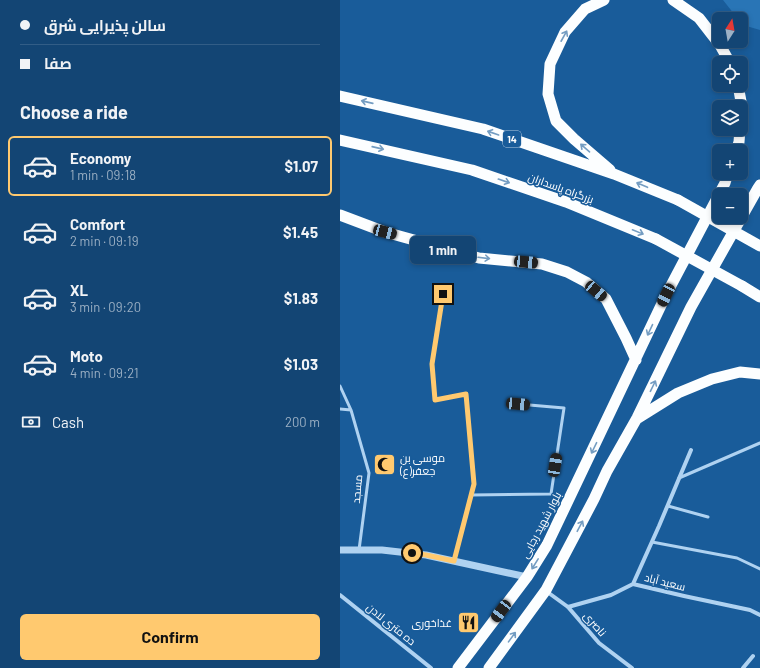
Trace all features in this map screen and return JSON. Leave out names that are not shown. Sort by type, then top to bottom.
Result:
[{"type":"highway","points":[[604,0],[585,9],[565,32],[550,64],[548,94],[556,121],[614,174]]},
{"type":"highway","points":[[673,0],[699,18],[720,45],[726,56]]},
{"type":"highway","name":"14","points":[[340,96],[483,129],[614,174],[678,200],[760,246]]},
{"type":"highway","name":"بزرگراه پاسداران","points":[[340,140],[472,170],[566,202],[656,239],[760,297]]},
{"type":"highway","name":"بلوار شهید رجایی","points":[[458,668],[527,577],[547,545],[666,295],[726,180]]},
{"type":"highway","points":[[489,668],[546,590],[637,418],[691,307],[760,186]]},
{"type":"highway","points":[[340,215],[385,232],[479,258],[542,264],[567,272],[586,282],[606,299],[636,360]]},
{"type":"highway","points":[[637,418],[678,393],[712,379],[740,372],[760,374]]},
{"type":"street","points":[[633,584],[691,450]]},
{"type":"street","points":[[340,550],[382,550],[426,555],[527,577]]},
{"type":"street","name":"سعید آباد","points":[[568,607],[611,595],[633,584],[750,610],[760,614]]},
{"type":"street","name":"ناصری","points":[[546,590],[568,607],[599,643],[632,668]]},
{"type":"street","name":"ده متری لادن","points":[[340,595],[431,668]]},
{"type":"street","points":[[744,668],[753,656]]},
{"type":"lane","points":[[443,294],[432,364],[435,400],[466,394],[474,484],[454,561]]},
{"type":"lane","name":"مسجد","points":[[340,386],[351,410],[369,473],[359,550]]},
{"type":"lane","points":[[472,495],[551,494],[564,408],[518,404]]},
{"type":"lane","points":[[340,409],[351,410]]},
{"type":"lane","points":[[679,478],[760,443]]},
{"type":"lane","points":[[668,506],[708,517]]},
{"type":"lane","points":[[652,542],[737,558],[760,569]]},
{"type":"shaded area","points":[[723,0],[760,0],[760,30],[748,26],[748,12],[732,12]]},
{"type":"place","name":"موسی بن جعفر(ع)","points":[[385,464]]},
{"type":"place","name":"غذاخوری","points":[[468,623]]},
{"type":"route","points":[[412,553],[454,561],[474,484],[466,394],[435,400],[432,364],[443,294]]}]
